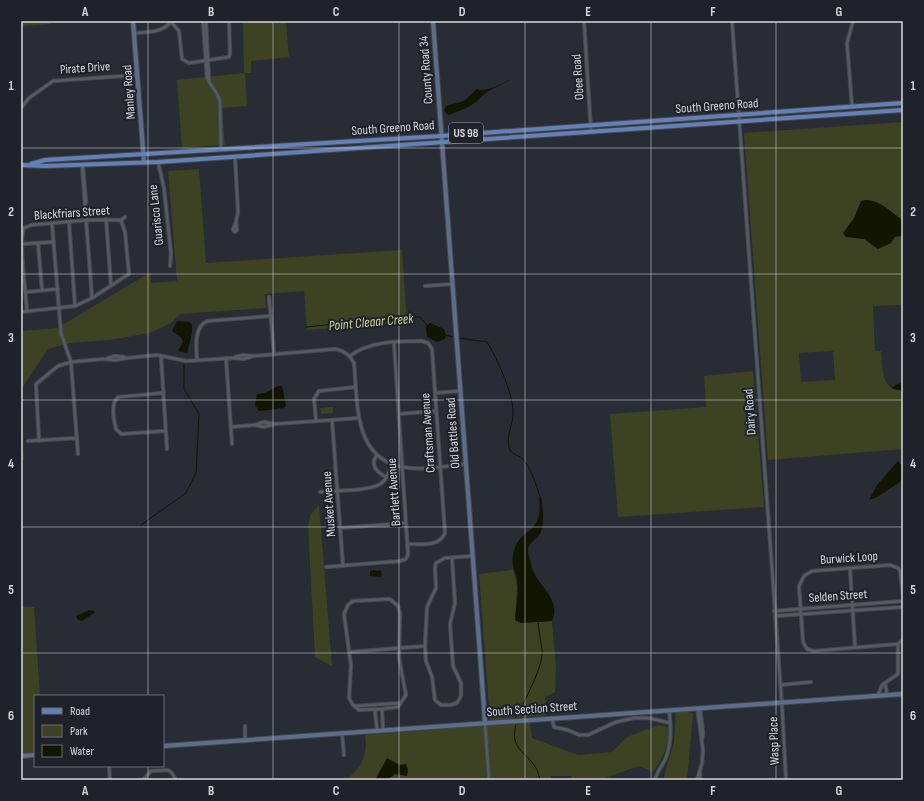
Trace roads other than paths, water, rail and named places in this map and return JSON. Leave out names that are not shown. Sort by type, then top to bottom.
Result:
[{"type":"main road","name":"South Greeno Road","points":[[29,164],[45,160],[441,136],[903,102]]},
{"type":"main road","name":"South Greeno Road","points":[[22,164],[45,166],[158,162],[739,120],[903,110]]},
{"type":"street","name":"Manley Road","points":[[133,21],[144,162]]},
{"type":"street","points":[[205,21],[209,82],[218,94],[222,150]]},
{"type":"street","points":[[134,33],[159,31],[172,22],[179,31],[183,61],[189,63],[226,59],[230,55],[228,21]]},
{"type":"street","name":"County Road 34","points":[[433,21],[441,142]]},
{"type":"street","name":"Obee Road","points":[[584,21],[591,131]]},
{"type":"street","name":"Dairy Road","points":[[732,21],[781,702]]},
{"type":"street","points":[[852,106],[846,43],[853,21]]},
{"type":"street","name":"Pirate Drive","points":[[21,108],[29,98],[53,81],[138,75]]},
{"type":"street","points":[[889,103],[889,111]]},
{"type":"street","name":"Old Battles Road","points":[[441,142],[453,284],[485,722]]},
{"type":"street","points":[[303,144],[303,151]]},
{"type":"street","points":[[235,156],[238,212],[236,222]]},
{"type":"street","name":"Guarisco Lane","points":[[158,162],[164,188],[171,254],[170,266]]},
{"type":"street","points":[[82,165],[92,298]]},
{"type":"street","points":[[21,312],[75,306],[92,298],[129,274],[125,232],[121,220],[125,217]]},
{"type":"street","points":[[106,219],[111,285]]},
{"type":"street","name":"Blackfriars Street","points":[[24,228],[31,225],[87,220],[121,220]]},
{"type":"street","points":[[69,222],[75,306]]},
{"type":"street","points":[[52,224],[62,338],[71,362],[78,454]]},
{"type":"street","points":[[21,226],[24,228],[22,232],[22,244],[27,311]]},
{"type":"street","points":[[22,244],[54,242]]},
{"type":"street","points":[[38,243],[42,290]]},
{"type":"street","points":[[425,286],[453,284]]},
{"type":"street","points":[[26,292],[58,289]]},
{"type":"street","points":[[269,297],[274,354]]},
{"type":"street","points":[[197,360],[198,329],[202,323],[208,321],[271,316]]},
{"type":"street","name":"Craftsman Avenue","points":[[350,356],[360,349],[376,344],[422,341],[430,345],[432,350],[445,530],[444,537],[437,542],[408,544]]},
{"type":"street","name":"Bartlett Avenue","points":[[326,567],[400,562],[407,556],[408,544],[394,343]]},
{"type":"street","points":[[39,440],[36,384],[58,366],[71,362],[103,359],[115,356],[127,358],[161,356],[181,360],[197,360],[234,358],[242,355],[253,356],[336,349],[342,350],[350,356],[354,364],[358,418],[361,430],[367,442],[377,455],[392,464],[403,467],[440,467],[466,464]]},
{"type":"street","points":[[161,356],[167,449]]},
{"type":"street","points":[[226,358],[232,444]]},
{"type":"street","points":[[316,420],[314,399],[319,391],[356,387]]},
{"type":"street","points":[[435,392],[460,391]]},
{"type":"street","points":[[163,393],[118,398],[114,403],[114,422],[116,429],[121,434],[165,431]]},
{"type":"street","points":[[399,414],[436,411]]},
{"type":"street","points":[[231,427],[254,425],[264,422],[274,424],[358,418]]},
{"type":"street","name":"Musket Avenue","points":[[332,420],[343,566]]},
{"type":"street","points":[[28,441],[77,438]]},
{"type":"street","points":[[377,455],[374,460],[374,466],[378,473],[386,477]]},
{"type":"street","points":[[320,492],[371,488],[384,482],[392,464]]},
{"type":"street","points":[[341,528],[406,523]]},
{"type":"street","points":[[452,558],[455,603],[450,619],[453,662],[461,683],[462,692],[461,699],[457,703],[445,706],[435,700],[432,677],[426,661],[425,646],[427,607],[436,588],[435,566],[440,560],[452,558],[473,556]]},
{"type":"street","name":"Burwick Loop","points":[[898,644],[814,651],[807,649],[803,642],[799,586],[804,576],[812,571],[894,566],[898,568],[902,575],[903,595]]},
{"type":"street","points":[[850,568],[855,647]]},
{"type":"street","points":[[390,599],[398,606],[400,617],[399,648],[400,667],[406,690],[402,703],[396,708],[362,711],[354,706],[348,694],[351,669],[350,652],[343,620],[344,612],[348,605],[352,601],[390,599]]},
{"type":"street","name":"Selden Street","points":[[774,611],[903,601]]},
{"type":"street","name":"Selden Street","points":[[775,616],[903,607]]},
{"type":"street","points":[[878,695],[880,688],[899,672],[898,644],[903,640]]},
{"type":"street","points":[[350,652],[425,646]]},
{"type":"street","points":[[780,684],[811,682]]},
{"type":"street","points":[[885,683],[887,694]]},
{"type":"street","name":"South Section Street","points":[[164,746],[669,709],[903,694]]},
{"type":"street","name":"Wasp Place","points":[[781,702],[786,780]]},
{"type":"street","points":[[354,706],[402,703]]},
{"type":"street","points":[[377,705],[377,730]]},
{"type":"street","points":[[699,780],[703,757],[698,713],[700,707]]},
{"type":"street","points":[[382,709],[383,730]]},
{"type":"street","points":[[655,780],[657,773],[665,759],[671,735],[669,709]]},
{"type":"street","points":[[552,718],[554,727],[568,730],[580,736],[588,735],[621,720],[634,718],[649,718],[670,723]]},
{"type":"street","points":[[485,722],[489,780]]},
{"type":"street","points":[[245,726],[245,740]]},
{"type":"street","points":[[342,733],[344,755]]},
{"type":"street","points":[[21,756],[34,755]]},
{"type":"street","points":[[109,767],[110,780]]},
{"type":"street","points":[[143,780],[151,771],[164,770],[172,773],[176,780]]},
{"type":"water","points":[[511,79],[489,91],[472,105],[463,110],[448,115],[444,110],[446,106],[464,101],[477,89],[490,89]]},
{"type":"water","points":[[865,200],[881,204],[903,220],[903,236],[895,237],[891,243],[878,249],[864,239],[846,237],[843,233],[854,218],[861,201]]},
{"type":"water","points":[[177,321],[189,322],[192,325],[192,333],[187,353],[178,351],[183,342],[181,337],[172,331]]},
{"type":"water","points":[[430,323],[444,329],[446,335],[445,339],[437,342],[427,337],[426,326]]},
{"type":"water","points":[[903,381],[903,391],[891,388]]},
{"type":"water","points":[[278,386],[282,386],[286,406],[284,408],[259,411],[255,405],[257,394],[265,393]]},
{"type":"water","points":[[898,461],[903,467],[903,480],[877,497],[869,500],[877,485]]},
{"type":"water","points":[[541,497],[543,526],[539,536],[529,546],[528,551],[533,571],[551,598],[554,605],[554,612],[552,621],[521,623],[515,620],[518,584],[513,564],[513,555],[520,539],[534,526],[538,520],[540,511],[539,498]]},
{"type":"water","points":[[373,570],[381,571],[382,577],[370,576],[370,572]]},
{"type":"water","points":[[89,610],[94,611],[94,613],[82,621],[78,620],[76,616]]},
{"type":"water","points":[[387,758],[400,765],[406,764],[408,770],[407,776],[395,774],[387,780],[375,780]]},
{"type":"waterway","name":"Point Cleaar Creek","points":[[306,327],[382,319],[420,317],[427,325]]},
{"type":"waterway","name":"Point Cleaar Creek","points":[[446,335],[453,337]]},
{"type":"waterway","points":[[459,338],[487,342],[495,357],[508,387],[513,406],[513,418],[508,443],[512,453],[525,461],[540,497]]},
{"type":"waterway","name":"Point Cleaar Creek","points":[[141,525],[186,493],[196,473],[199,414],[184,389],[184,365]]},
{"type":"waterway","points":[[515,719],[532,685],[542,657],[538,623]]},
{"type":"waterway","name":"Point Cleaar Creek","points":[[516,725],[514,733],[517,745],[536,768],[540,780]]}]
